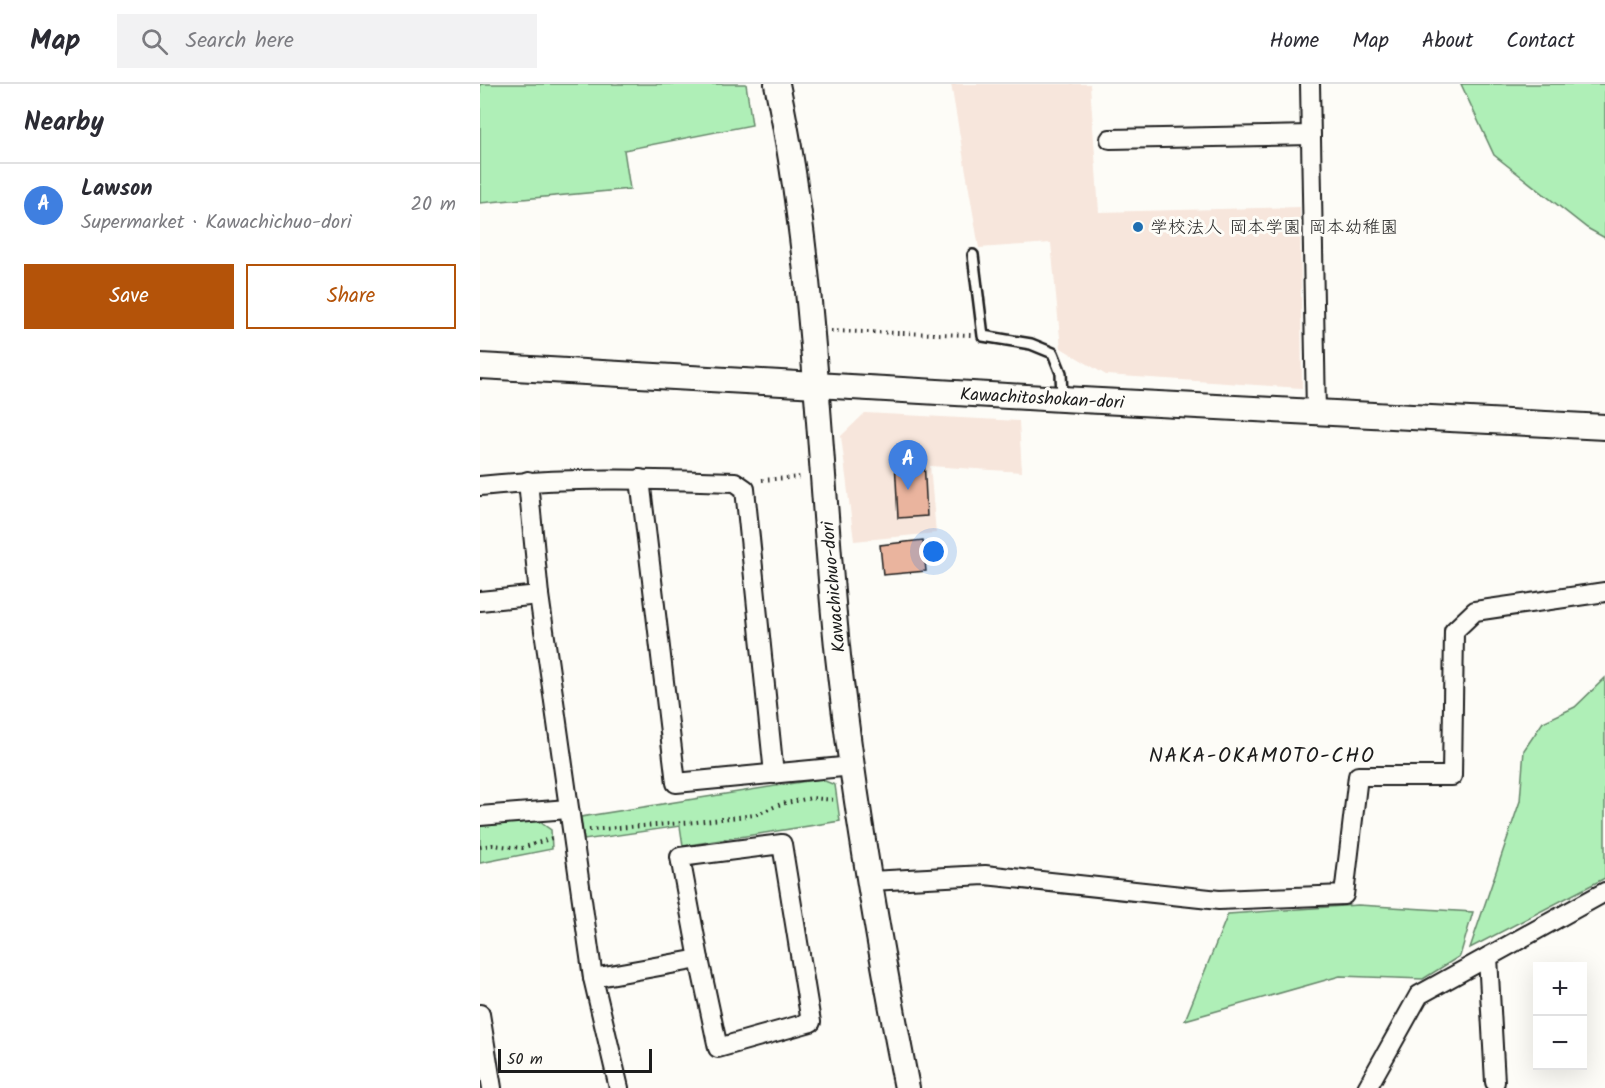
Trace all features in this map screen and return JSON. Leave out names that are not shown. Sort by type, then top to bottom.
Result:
[{"type":"street","name":"Kawachichuo-dori","points":[[777,84],[790,147],[817,384],[837,646],[882,962],[907,1088]]},
{"type":"street","points":[[1310,84],[1316,413]]},
{"type":"street","points":[[1110,139],[1311,135]]},
{"type":"street","name":"Kawachitoshokan-dori","points":[[480,366],[1605,427]]},
{"type":"street","points":[[480,486],[528,481],[640,479],[735,482],[745,489],[774,774]]},
{"type":"street","points":[[640,479],[676,783],[853,766]]},
{"type":"street","points":[[528,481],[538,595],[593,978],[619,1088]]},
{"type":"street","points":[[870,881],[986,875],[1220,900],[1344,895],[1358,776],[1452,776],[1454,631],[1475,611],[1605,592]]},
{"type":"street","points":[[480,601],[538,595]]},
{"type":"street","points":[[480,816],[568,809]]},
{"type":"street","points":[[782,844],[811,1022],[718,1048],[699,958],[680,857],[782,844]]},
{"type":"street","points":[[1366,1088],[1419,995],[1605,892]]},
{"type":"street","points":[[1488,957],[1495,1082]]},
{"type":"street","points":[[593,978],[699,958]]},
{"type":"street","points":[[480,1014],[483,1048],[492,1088]]},
{"type":"lane","points":[[973,255],[983,336],[1032,344],[1053,353],[1061,373],[1062,399]]},
{"type":"path","points":[[811,331],[983,336]]},
{"type":"path","points":[[742,487],[749,481],[801,478],[800,467]]},
{"type":"path","points":[[480,847],[492,845],[522,848],[572,831],[696,822],[755,815],[781,804],[811,798],[858,801]]},
{"type":"shaded area","name":"学校法人 岡本学園 岡本幼稚園","points":[[951,84],[1090,84],[1099,212],[1300,207],[1302,388],[1106,375],[1061,348],[1051,243],[979,248]]},
{"type":"shaded area","points":[[865,413],[1019,421],[1022,472],[930,466],[936,533],[854,541],[841,436]]},
{"type":"green space","points":[[480,84],[746,84],[752,125],[624,150],[630,189],[480,203]]},
{"type":"green space","points":[[1461,84],[1605,84],[1605,238],[1587,228],[1494,155]]},
{"type":"green space","points":[[1605,678],[1605,878],[1470,948],[1520,801],[1524,750],[1543,722],[1575,707]]},
{"type":"green space","points":[[820,779],[835,785],[840,821],[683,846],[680,826],[584,840],[581,817]]},
{"type":"green space","points":[[537,820],[551,830],[552,849],[480,863],[480,826]]},
{"type":"green space","points":[[1358,905],[1473,912],[1460,956],[1423,979],[1340,976],[1185,1020],[1228,914]]},
{"type":"building","points":[[924,459],[927,516],[898,518],[895,461]]},
{"type":"building","points":[[923,540],[926,571],[883,575],[880,545]]},
{"type":"place","name":"学校法人 岡本学園 岡本幼稚園","points":[[1138,227]]},
{"type":"place","name":"Lawson","points":[[908,490]]},
{"type":"district","name":"NAKA-OKAMOTO-CHO","points":[[1262,755]]}]
